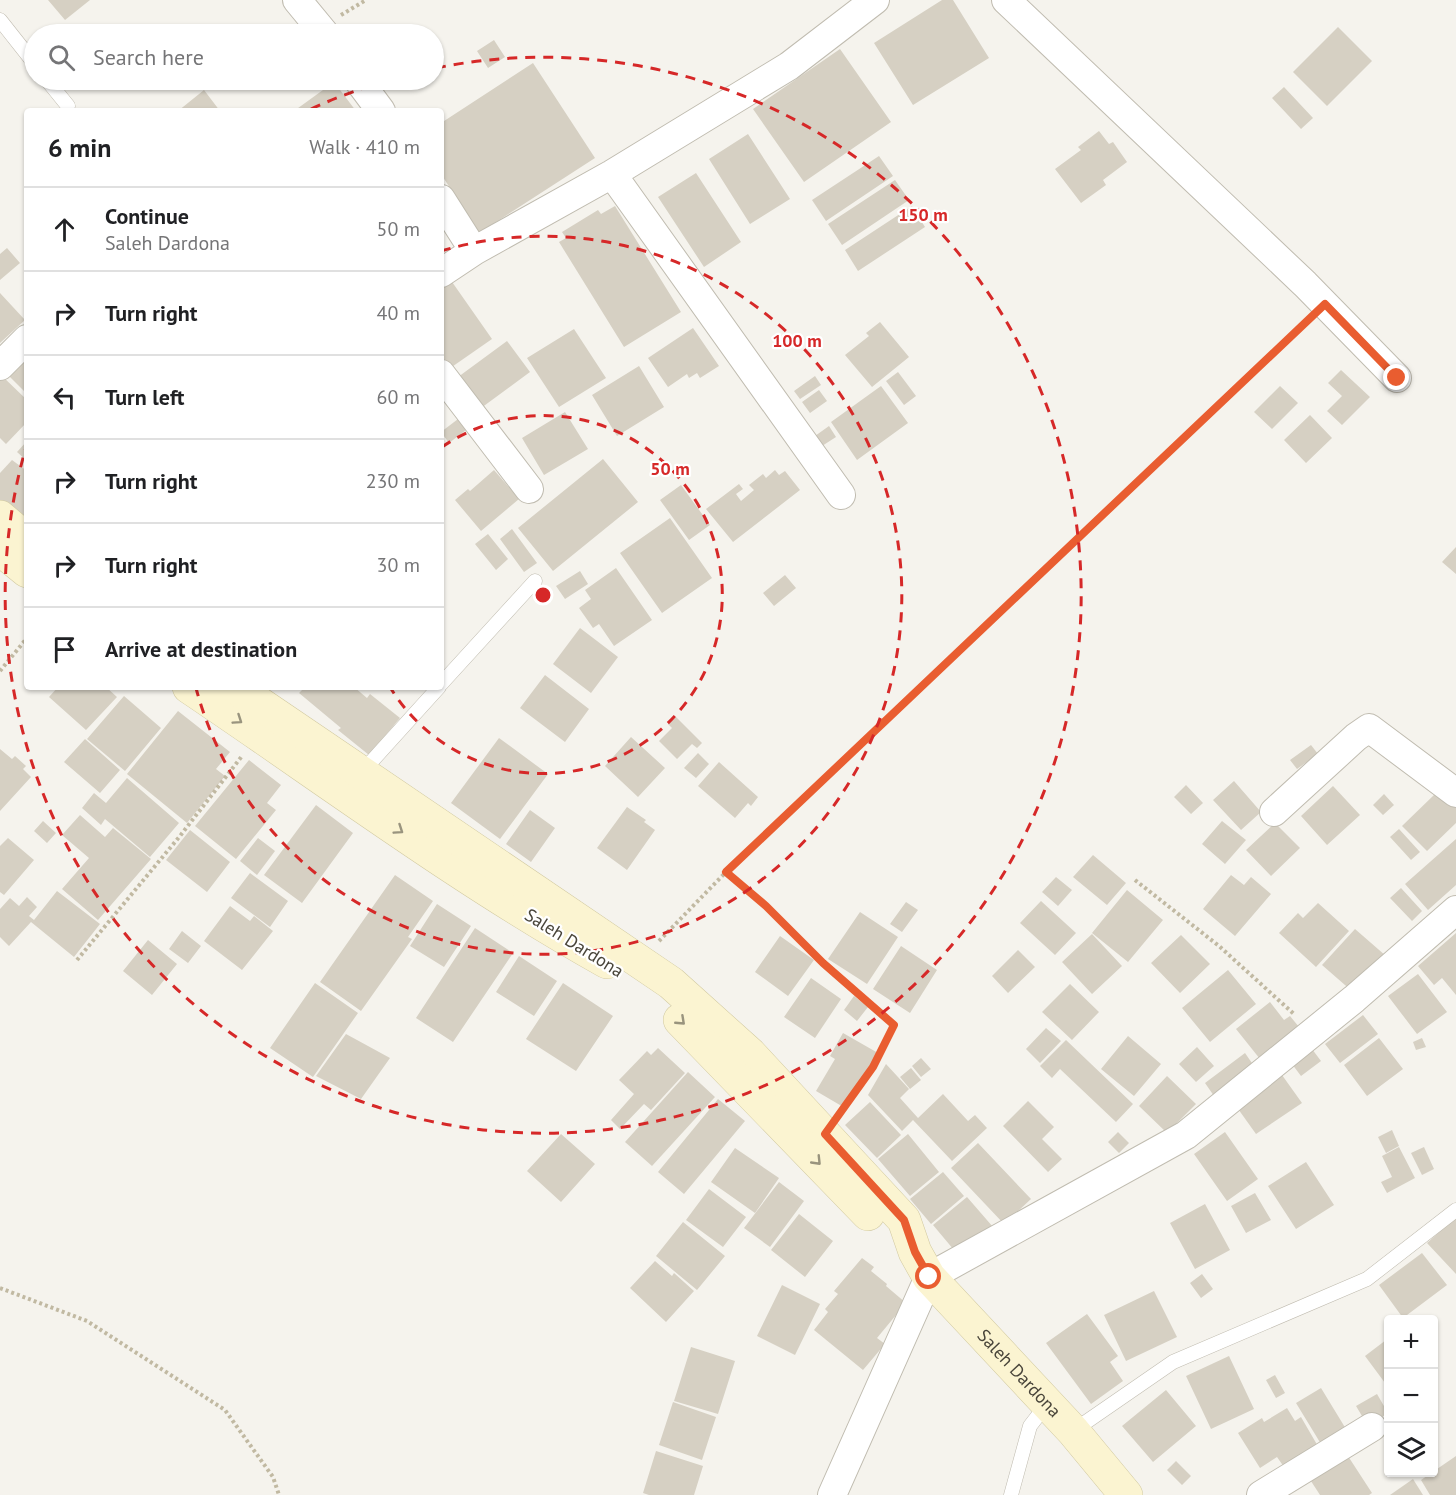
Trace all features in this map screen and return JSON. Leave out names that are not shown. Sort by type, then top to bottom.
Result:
[{"type":"street","points":[[297,0],[317,24]]},
{"type":"street","points":[[444,271],[474,251],[612,174],[789,66],[875,0]]},
{"type":"street","points":[[1006,0],[1325,304],[1397,378]]},
{"type":"street","points":[[365,90],[379,108]]},
{"type":"street","points":[[612,174],[841,495]]},
{"type":"street","points":[[444,204],[474,251]]},
{"type":"street","points":[[0,366],[24,342]]},
{"type":"street","points":[[444,378],[530,489]]},
{"type":"street","points":[[0,517],[24,537]]},
{"type":"street","points":[[0,549],[24,569]]},
{"type":"street","name":"Saleh Dardona","points":[[193,690],[441,859],[614,966],[655,997],[702,1040],[890,1237],[922,1265],[1073,1431],[1125,1495]]},
{"type":"street","name":"Saleh Dardona","points":[[239,690],[671,982],[750,1054],[904,1220],[922,1265]]},
{"type":"street","points":[[1274,812],[1356,737],[1369,728],[1456,793]]},
{"type":"street","points":[[832,1495],[922,1265],[1186,1135],[1314,1032],[1456,910]]},
{"type":"street","points":[[1261,1495],[1372,1427]]},
{"type":"lane","points":[[0,20],[24,50]]},
{"type":"lane","points":[[55,90],[68,106]]},
{"type":"lane","points":[[444,682],[535,580]]},
{"type":"lane","points":[[362,772],[436,690]]},
{"type":"lane","points":[[1073,1431],[1173,1362],[1367,1279],[1456,1210]]},
{"type":"lane","points":[[1011,1495],[1030,1426],[1047,1404]]},
{"type":"path","points":[[640,961],[726,872],[1325,304]]},
{"type":"path","points":[[0,671],[24,642]]},
{"type":"path","points":[[77,960],[180,836],[259,734]]},
{"type":"path","points":[[726,872],[766,906],[823,963],[894,1025],[873,1067],[825,1134]]},
{"type":"path","points":[[1135,880],[1219,946],[1314,1032]]},
{"type":"path","points":[[0,1288],[87,1321],[225,1410],[273,1477],[279,1495]]},
{"type":"building","points":[[48,0],[90,0],[65,20]]},
{"type":"building","points":[[942,0],[953,0],[989,58],[913,105],[874,43]]},
{"type":"building","points":[[1338,27],[1372,61],[1327,106],[1293,72]]},
{"type":"building","points":[[494,40],[505,57],[488,68],[477,51]]},
{"type":"building","points":[[840,49],[891,122],[804,182],[753,109]]},
{"type":"building","points":[[533,63],[595,158],[479,233],[444,179],[444,121]]},
{"type":"building","points":[[1284,87],[1313,118],[1301,129],[1272,98]]},
{"type":"building","points":[[204,90],[218,108],[182,108]]},
{"type":"building","points":[[323,90],[340,90],[354,108],[298,108]]},
{"type":"building","points":[[1099,131],[1109,144],[1113,142],[1127,162],[1103,180],[1106,185],[1081,203],[1055,169],[1081,150],[1078,147]]},
{"type":"building","points":[[748,134],[790,199],[750,224],[709,159]]},
{"type":"building","points":[[879,156],[893,176],[826,221],[812,200]]},
{"type":"building","points":[[696,173],[741,242],[704,267],[658,197]]},
{"type":"building","points":[[895,180],[909,200],[842,245],[828,224]]},
{"type":"building","points":[[615,206],[681,312],[624,347],[559,242],[566,238],[562,232],[598,210],[601,214]]},
{"type":"building","points":[[912,206],[925,227],[858,271],[845,250]]},
{"type":"building","points":[[7,248],[20,263],[0,280],[0,254]]},
{"type":"building","points":[[450,279],[492,339],[446,371],[444,368],[444,283]]},
{"type":"building","points":[[0,293],[24,321],[0,343]]},
{"type":"building","points":[[880,322],[909,357],[872,387],[845,355],[869,336],[866,333]]},
{"type":"building","points":[[693,328],[719,366],[700,378],[697,373],[689,378],[687,374],[668,387],[648,358]]},
{"type":"building","points":[[574,329],[606,378],[559,407],[527,358]]},
{"type":"building","points":[[507,341],[530,372],[477,411],[454,380]]},
{"type":"building","points":[[24,350],[24,391],[3,370]]},
{"type":"building","points":[[639,366],[664,407],[617,436],[592,395]]},
{"type":"building","points":[[1341,370],[1370,397],[1342,425],[1327,411],[1342,396],[1328,383]]},
{"type":"building","points":[[898,372],[916,396],[904,405],[886,381]]},
{"type":"building","points":[[0,374],[24,397],[24,425],[6,444],[0,438]]},
{"type":"building","points":[[815,376],[821,385],[800,399],[794,391]]},
{"type":"building","points":[[881,386],[908,423],[857,460],[831,422]]},
{"type":"building","points":[[1280,386],[1298,403],[1272,429],[1254,412]]},
{"type":"building","points":[[819,390],[827,401],[810,413],[802,402]]},
{"type":"building","points":[[565,412],[588,449],[544,475],[522,438]]},
{"type":"building","points":[[1310,415],[1332,438],[1306,463],[1284,440]]},
{"type":"building","points":[[462,416],[470,427],[449,443],[444,436],[444,430]]},
{"type":"building","points":[[829,426],[836,437],[822,446],[815,436]]},
{"type":"building","points":[[24,444],[24,458],[17,452]]},
{"type":"building","points":[[603,459],[638,502],[553,571],[518,528]]},
{"type":"building","points":[[12,460],[24,469],[23,521],[0,501],[0,473]]},
{"type":"building","points":[[494,470],[519,499],[481,531],[455,500],[468,489],[470,491]]},
{"type":"building","points":[[775,470],[779,475],[785,471],[800,490],[733,542],[706,509],[739,484],[743,489],[736,494],[741,501],[754,490],[749,485],[763,474],[766,478]]},
{"type":"building","points":[[681,485],[710,525],[689,540],[660,500]]},
{"type":"building","points":[[670,518],[712,578],[662,613],[620,553]]},
{"type":"building","points":[[512,529],[537,563],[524,572],[500,539]]},
{"type":"building","points":[[488,534],[508,559],[496,570],[475,544]]},
{"type":"building","points":[[1456,547],[1456,574],[1442,562]]},
{"type":"building","points":[[616,568],[652,620],[614,646],[599,624],[593,628],[579,608],[591,599],[585,590]]},
{"type":"building","points":[[580,571],[588,584],[565,599],[556,586]]},
{"type":"building","points":[[785,575],[796,588],[774,606],[763,593]]},
{"type":"building","points":[[580,628],[618,657],[591,693],[553,664]]},
{"type":"building","points":[[545,675],[589,709],[565,742],[520,708]]},
{"type":"building","points":[[55,690],[109,690],[117,697],[86,730],[49,697]]},
{"type":"building","points":[[302,690],[358,690],[367,698],[370,694],[400,718],[369,755],[338,730],[341,728],[299,693]]},
{"type":"building","points":[[124,696],[161,728],[125,771],[87,739]]},
{"type":"building","points":[[178,711],[230,752],[216,769],[225,776],[187,823],[127,774]]},
{"type":"building","points":[[676,717],[702,743],[697,748],[692,744],[677,759],[659,741],[672,728],[668,724]]},
{"type":"building","points":[[631,737],[665,768],[638,797],[605,766]]},
{"type":"building","points":[[499,738],[548,774],[500,839],[451,803]]},
{"type":"building","points":[[85,739],[120,770],[100,793],[64,762]]},
{"type":"building","points":[[1311,745],[1318,754],[1297,769],[1290,760]]},
{"type":"building","points":[[0,749],[12,759],[15,756],[26,766],[23,769],[31,777],[0,811]]},
{"type":"building","points":[[698,753],[709,764],[696,778],[684,768]]},
{"type":"building","points":[[249,760],[281,785],[267,803],[276,810],[236,859],[195,826]]},
{"type":"building","points":[[719,762],[758,797],[751,806],[748,803],[735,818],[698,786]]},
{"type":"building","points":[[127,778],[179,823],[150,857],[105,819],[101,825],[82,808],[94,793],[106,803]]},
{"type":"building","points":[[1234,781],[1261,812],[1241,830],[1213,800]]},
{"type":"building","points":[[1186,785],[1203,803],[1191,814],[1174,797]]},
{"type":"building","points":[[1333,786],[1360,815],[1327,845],[1301,816]]},
{"type":"building","points":[[1384,794],[1394,805],[1383,815],[1373,805]]},
{"type":"building","points":[[1435,794],[1456,808],[1456,823],[1427,851],[1402,826]]},
{"type":"building","points":[[316,805],[353,833],[302,903],[264,875]]},
{"type":"building","points":[[627,807],[646,820],[644,822],[655,830],[627,870],[597,848]]},
{"type":"building","points":[[530,810],[555,828],[531,862],[506,844]]},
{"type":"building","points":[[80,815],[105,837],[113,828],[151,859],[98,920],[62,889],[89,858],[62,835]]},
{"type":"building","points":[[43,821],[56,833],[47,843],[34,831]]},
{"type":"building","points":[[1222,821],[1246,840],[1225,864],[1202,844]]},
{"type":"building","points":[[1275,823],[1300,848],[1271,876],[1246,850]]},
{"type":"building","points":[[1399,829],[1420,852],[1411,860],[1390,837]]},
{"type":"building","points":[[190,830],[230,862],[207,892],[166,860]]},
{"type":"building","points":[[8,838],[34,860],[4,895],[0,892],[0,846]]},
{"type":"building","points":[[258,838],[275,851],[257,875],[240,861]]},
{"type":"building","points":[[1456,839],[1456,885],[1428,910],[1405,884]]},
{"type":"building","points":[[1093,855],[1126,883],[1107,905],[1073,877]]},
{"type":"building","points":[[250,873],[288,901],[270,927],[231,898]]},
{"type":"building","points":[[395,875],[433,901],[408,937],[412,939],[361,1011],[320,982]]},
{"type":"building","points":[[1231,875],[1244,885],[1251,877],[1271,894],[1235,936],[1203,909]]},
{"type":"building","points":[[1056,877],[1072,890],[1058,906],[1042,892]]},
{"type":"building","points":[[1401,888],[1422,911],[1412,921],[1390,898]]},
{"type":"building","points":[[1127,890],[1163,920],[1128,962],[1092,933]]},
{"type":"building","points":[[57,891],[100,924],[74,957],[31,922],[9,946],[0,937],[0,909],[10,898],[19,906],[27,897],[37,907],[29,916],[34,920]]},
{"type":"building","points":[[1041,901],[1076,933],[1055,955],[1020,923]]},
{"type":"building","points":[[906,902],[918,910],[902,932],[890,924]]},
{"type":"building","points":[[1318,903],[1349,931],[1316,967],[1279,933],[1298,913],[1303,918]]},
{"type":"building","points":[[437,904],[471,926],[444,967],[410,946]]},
{"type":"building","points":[[230,906],[250,921],[254,916],[273,931],[242,970],[204,941]]},
{"type":"building","points":[[860,912],[898,937],[867,984],[828,959]]},
{"type":"building","points":[[475,928],[513,953],[453,1042],[416,1018]]},
{"type":"building","points":[[1355,929],[1386,956],[1353,992],[1322,965]]},
{"type":"building","points":[[182,931],[201,946],[188,963],[169,949]]},
{"type":"building","points":[[1456,933],[1456,995],[1442,978],[1434,985],[1418,966]]},
{"type":"building","points":[[1092,934],[1122,966],[1092,994],[1062,962]]},
{"type":"building","points":[[1181,935],[1210,964],[1180,993],[1151,963]]},
{"type":"building","points":[[780,936],[814,960],[788,996],[755,972]]},
{"type":"building","points":[[148,940],[177,964],[152,995],[123,971]]},
{"type":"building","points":[[901,946],[937,970],[910,1013],[873,989]]},
{"type":"building","points":[[1018,950],[1035,967],[1008,993],[992,976]]},
{"type":"building","points":[[519,956],[557,981],[534,1016],[496,992]]},
{"type":"building","points":[[1228,970],[1256,1004],[1210,1042],[1182,1008]]},
{"type":"building","points":[[1418,974],[1447,1012],[1417,1034],[1388,996]]},
{"type":"building","points":[[811,978],[841,999],[815,1038],[784,1017]]},
{"type":"building","points":[[315,983],[358,1013],[313,1077],[270,1048]]},
{"type":"building","points":[[563,983],[613,1016],[576,1071],[526,1039]]},
{"type":"building","points":[[1070,984],[1099,1012],[1072,1040],[1042,1012]]},
{"type":"building","points":[[854,996],[868,1007],[857,1021],[844,1010]]},
{"type":"building","points":[[1270,1002],[1284,1020],[1290,1016],[1299,1027],[1260,1059],[1236,1029]]},
{"type":"building","points":[[1363,1015],[1378,1034],[1340,1063],[1325,1044]]},
{"type":"building","points":[[1046,1028],[1061,1041],[1040,1063],[1026,1049]]},
{"type":"building","points":[[843,1033],[878,1053],[845,1108],[816,1091],[835,1059],[830,1056]]},
{"type":"building","points":[[346,1034],[390,1058],[361,1099],[316,1076]]},
{"type":"building","points":[[1128,1036],[1161,1064],[1134,1096],[1101,1069]]},
{"type":"building","points":[[1379,1038],[1403,1069],[1367,1096],[1344,1065]]},
{"type":"building","points":[[1422,1038],[1426,1047],[1416,1050],[1413,1042]]},
{"type":"building","points":[[1066,1040],[1133,1104],[1116,1122],[1060,1069],[1052,1078],[1040,1066]]},
{"type":"building","points":[[1197,1047],[1214,1066],[1196,1082],[1179,1064]]},
{"type":"building","points":[[658,1048],[685,1073],[651,1110],[644,1104],[620,1129],[611,1120],[634,1094],[619,1080],[647,1051],[651,1055]]},
{"type":"building","points":[[1312,1049],[1321,1061],[1301,1076],[1292,1064]]},
{"type":"building","points":[[1245,1053],[1254,1066],[1214,1096],[1205,1083]]},
{"type":"building","points":[[921,1058],[931,1069],[921,1077],[912,1066]]},
{"type":"building","points":[[886,1064],[909,1089],[900,1098],[918,1118],[943,1094],[968,1121],[975,1115],[987,1128],[952,1161],[913,1120],[902,1131],[868,1095]]},
{"type":"building","points":[[911,1068],[921,1080],[910,1089],[900,1077]]},
{"type":"building","points":[[688,1072],[715,1097],[652,1166],[625,1142]]},
{"type":"building","points":[[1282,1075],[1302,1103],[1256,1134],[1236,1106]]},
{"type":"building","points":[[1167,1076],[1196,1104],[1167,1133],[1139,1106]]},
{"type":"building","points":[[718,1099],[745,1121],[684,1194],[658,1172]]},
{"type":"building","points":[[1028,1101],[1054,1127],[1042,1139],[1062,1159],[1048,1172],[1003,1126]]},
{"type":"building","points":[[870,1102],[901,1135],[877,1158],[845,1125]]},
{"type":"building","points":[[1392,1130],[1399,1146],[1386,1153],[1378,1137]]},
{"type":"building","points":[[1118,1132],[1129,1143],[1119,1153],[1108,1142]]},
{"type":"building","points":[[1225,1132],[1258,1179],[1227,1201],[1194,1154]]},
{"type":"building","points":[[561,1134],[595,1164],[561,1202],[527,1171]]},
{"type":"building","points":[[908,1134],[939,1172],[910,1196],[878,1159]]},
{"type":"building","points":[[978,1143],[1031,1199],[1004,1224],[951,1168]]},
{"type":"building","points":[[1399,1147],[1415,1178],[1387,1193],[1381,1182],[1392,1177],[1382,1156]]},
{"type":"building","points":[[1424,1147],[1434,1169],[1422,1175],[1411,1153]]},
{"type":"building","points":[[735,1148],[779,1178],[755,1213],[711,1182]]},
{"type":"building","points":[[1306,1162],[1334,1205],[1296,1229],[1268,1186]]},
{"type":"building","points":[[943,1172],[964,1196],[931,1224],[910,1199]]},
{"type":"building","points":[[779,1182],[804,1201],[770,1247],[744,1228]]},
{"type":"building","points":[[709,1189],[746,1217],[723,1247],[686,1220]]},
{"type":"building","points":[[1255,1193],[1271,1220],[1246,1233],[1231,1206]]},
{"type":"building","points":[[967,1197],[993,1227],[959,1256],[933,1225]]},
{"type":"building","points":[[1205,1204],[1230,1250],[1195,1269],[1170,1223]]},
{"type":"building","points":[[799,1214],[833,1241],[805,1277],[771,1250]]},
{"type":"building","points":[[1456,1217],[1456,1274],[1427,1243]]},
{"type":"building","points":[[683,1222],[725,1256],[697,1290],[656,1256]]},
{"type":"building","points":[[1422,1253],[1447,1285],[1407,1315],[1401,1315],[1379,1285]]},
{"type":"building","points":[[862,1258],[874,1267],[871,1271],[906,1303],[877,1338],[885,1344],[863,1370],[814,1330],[828,1312],[825,1309],[838,1294],[834,1291]]},
{"type":"building","points":[[655,1261],[672,1276],[674,1273],[694,1291],[666,1322],[630,1288]]},
{"type":"building","points":[[1202,1274],[1213,1289],[1201,1298],[1190,1283]]},
{"type":"building","points":[[782,1285],[820,1304],[795,1355],[757,1336]]},
{"type":"building","points":[[1154,1291],[1177,1337],[1126,1361],[1104,1315]]},
{"type":"building","points":[[1087,1314],[1118,1356],[1110,1362],[1123,1381],[1091,1404],[1046,1343]]},
{"type":"building","points":[[1384,1342],[1384,1382],[1365,1356]]},
{"type":"building","points":[[691,1347],[735,1361],[718,1414],[674,1401]]},
{"type":"building","points":[[1229,1356],[1254,1409],[1211,1429],[1186,1376]]},
{"type":"building","points":[[1275,1375],[1285,1393],[1276,1398],[1266,1380]]},
{"type":"building","points":[[1321,1388],[1346,1429],[1321,1444],[1296,1403]]},
{"type":"building","points":[[1166,1390],[1196,1426],[1153,1462],[1122,1426]]},
{"type":"building","points":[[1377,1394],[1384,1406],[1384,1416],[1368,1426],[1356,1406]]},
{"type":"building","points":[[673,1402],[716,1417],[702,1460],[659,1445]]},
{"type":"building","points":[[1287,1408],[1295,1421],[1301,1417],[1319,1448],[1284,1467],[1277,1457],[1260,1468],[1238,1433],[1262,1418],[1264,1422]]},
{"type":"building","points":[[656,1451],[703,1466],[694,1495],[643,1493]]},
{"type":"building","points":[[1346,1453],[1372,1493],[1369,1495],[1320,1495],[1309,1478]]},
{"type":"building","points":[[1456,1456],[1456,1495],[1430,1495],[1421,1480],[1425,1477],[1438,1477],[1438,1468]]},
{"type":"building","points":[[1176,1461],[1191,1476],[1182,1485],[1167,1470]]},
{"type":"building","points":[[1413,1479],[1423,1495],[1390,1495]]},
{"type":"route","points":[[929,1277],[915,1252],[904,1220],[825,1134],[873,1067],[894,1025],[823,963],[766,906],[726,872],[1325,304],[1397,378]]}]
